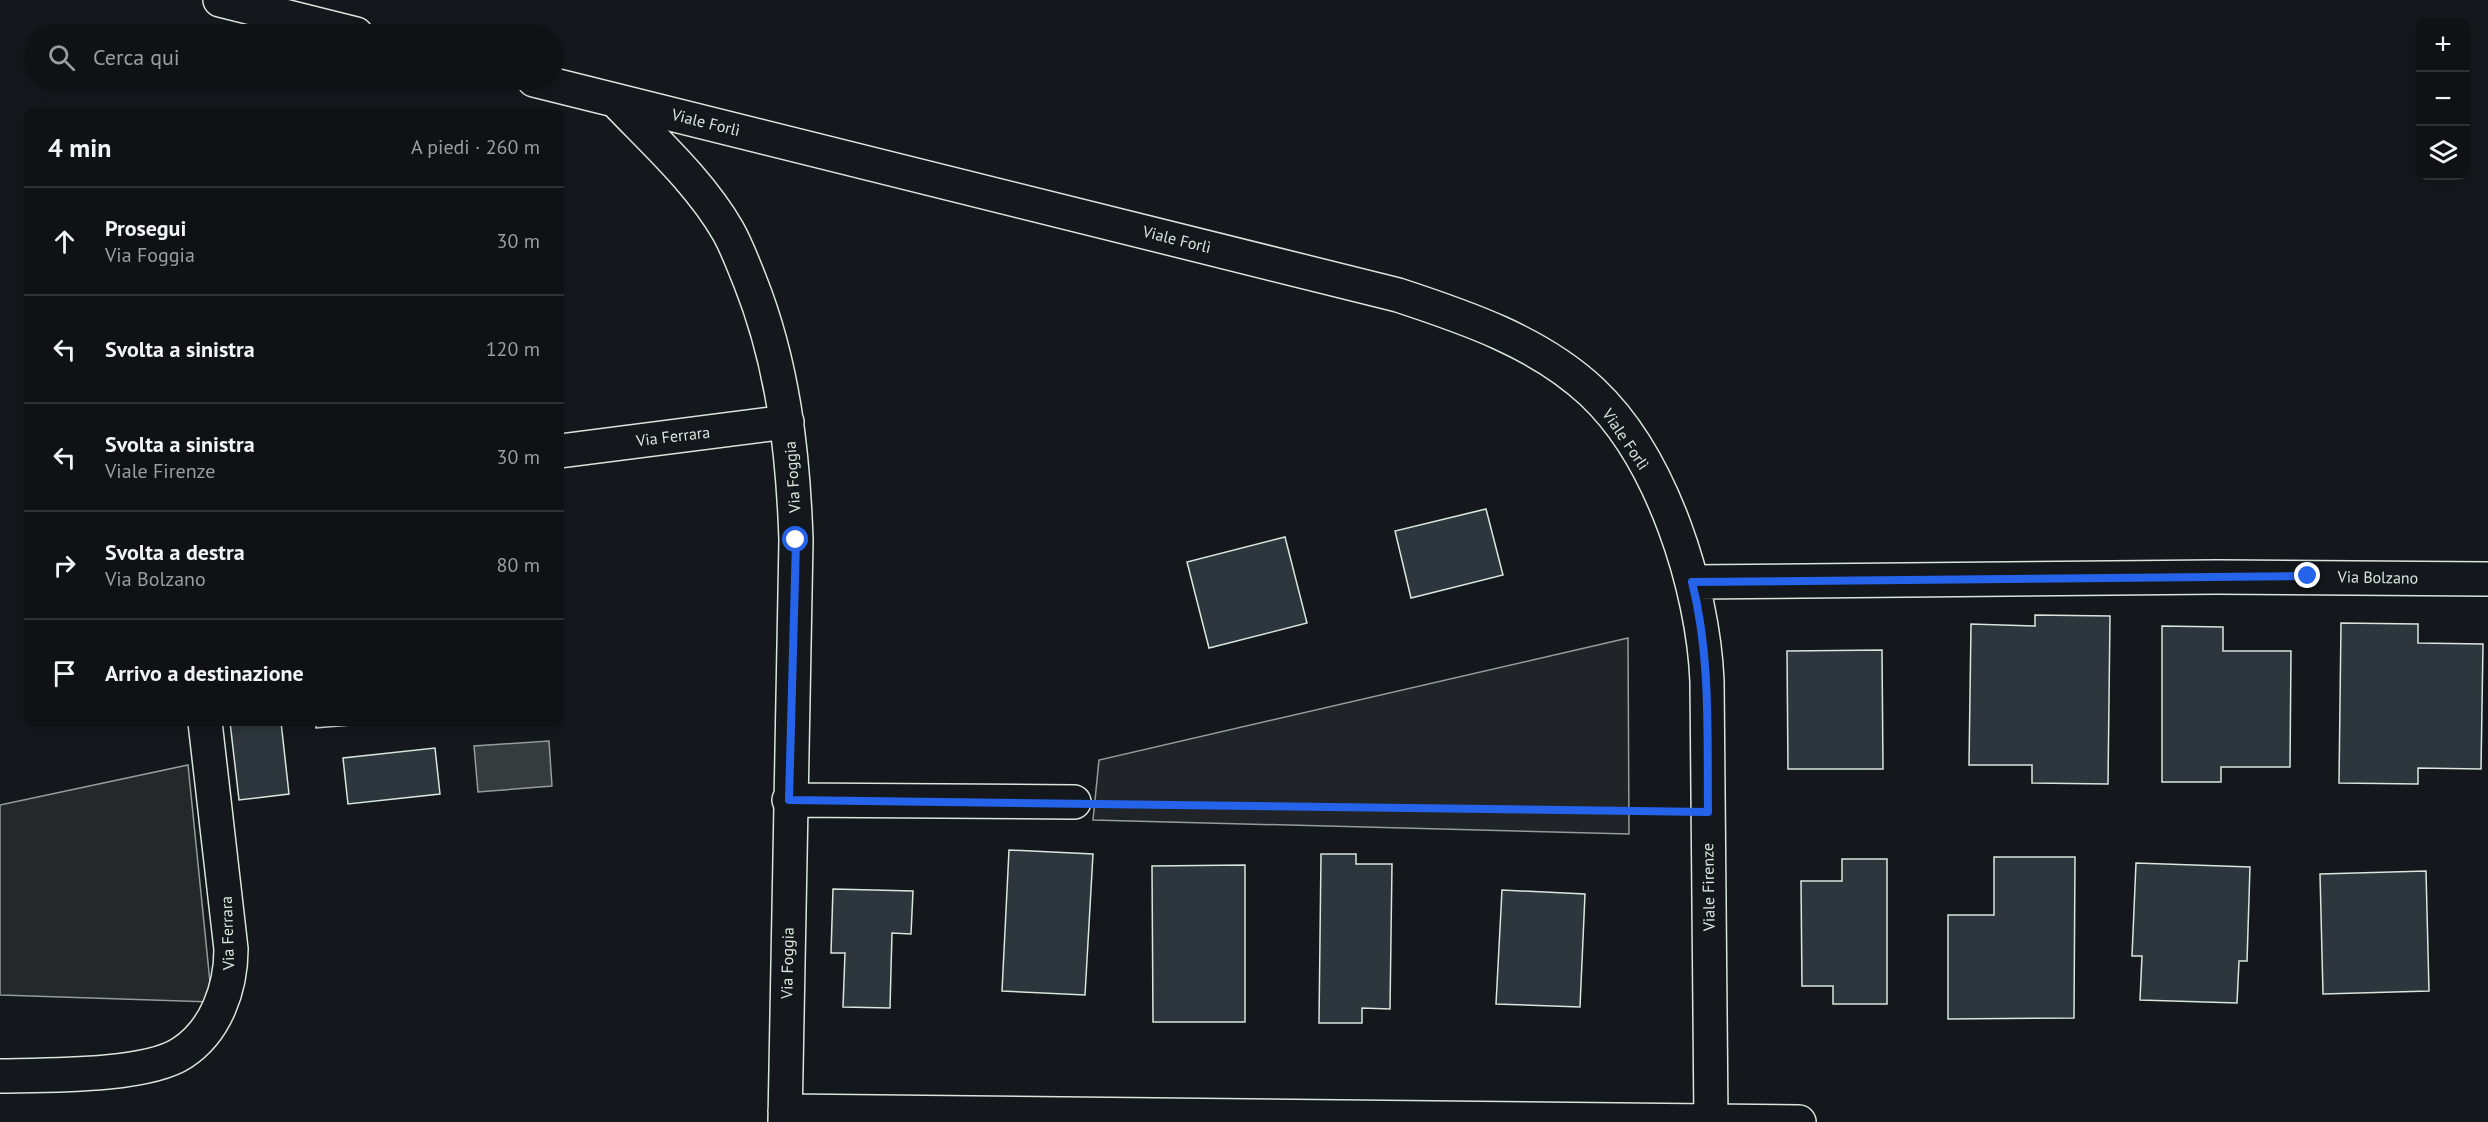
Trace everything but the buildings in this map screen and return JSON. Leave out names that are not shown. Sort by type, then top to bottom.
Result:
[{"type":"street","points":[[220,0],[316,24]]},
{"type":"street","name":"Viale Forlì","points":[[564,87],[1358,284],[1434,307],[1516,341],[1568,373],[1592,392],[1616,420],[1635,448],[1654,483],[1678,540],[1692,582]]},
{"type":"street","name":"Via Foggia","points":[[615,100],[690,178],[728,231],[767,326],[787,422],[796,540],[789,800],[785,1116]]},
{"type":"street","name":"Via Ferrara","points":[[564,450],[787,422]]},
{"type":"street","name":"Via Bolzano","points":[[1692,582],[2217,577],[2488,579]]},
{"type":"street","name":"Viale Firenze","points":[[1692,582],[1700,611],[1706,660],[1711,1121]]},
{"type":"street","name":"Via Ferrara","points":[[0,1076],[93,1072],[152,1065],[188,1049],[204,1033],[216,1015],[229,980],[231,949],[205,726]]},
{"type":"street","points":[[789,800],[1074,802]]},
{"type":"street","points":[[785,1116],[1799,1122]]},
{"type":"path","points":[[1074,802],[1708,812]]},
{"type":"shaded area","points":[[1628,638],[1629,834],[1093,820],[1099,760]]},
{"type":"shaded area","points":[[549,741],[552,786],[478,792],[474,746]]},
{"type":"shaded area","points":[[188,765],[212,1002],[0,995],[0,805]]},
{"type":"route","points":[[796,540],[789,800],[1708,812],[1706,660],[1700,611],[1692,582],[2308,576]]}]
